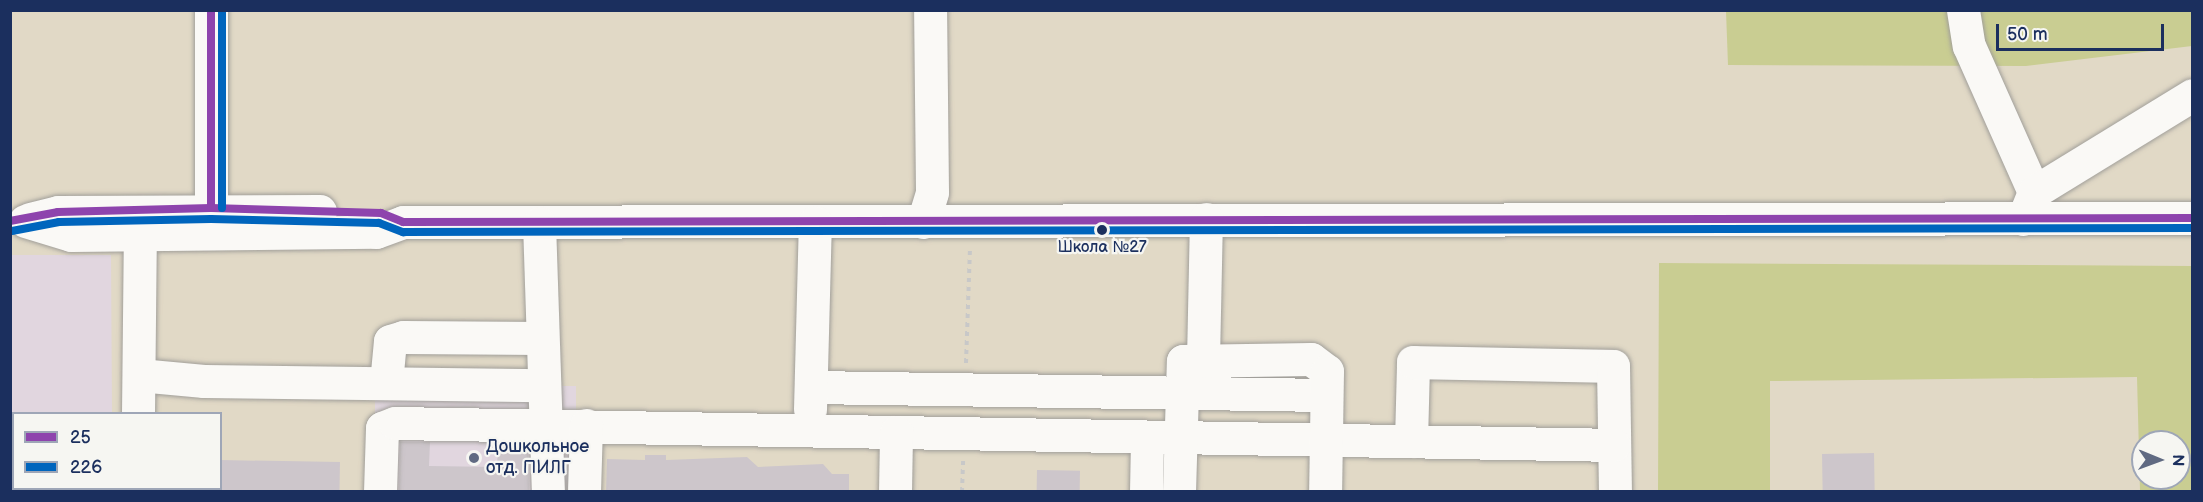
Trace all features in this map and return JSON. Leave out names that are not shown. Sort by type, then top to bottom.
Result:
[{"type":"street","points":[[211,10],[211,221]]},
{"type":"street","points":[[923,222],[932,192],[930,10]]},
{"type":"street","points":[[1964,10],[1969,46],[2029,205]]},
{"type":"street","points":[[2029,205],[2193,95]]},
{"type":"street","points":[[18,221],[58,212],[211,221],[381,213],[403,222],[971,223],[2029,205],[2193,218]]},
{"type":"street","points":[[1203,360],[1206,219]]},
{"type":"street","points":[[18,221],[71,235],[140,234],[211,221]]},
{"type":"street","points":[[810,430],[815,222]]},
{"type":"street","points":[[539,223],[542,385],[549,424],[548,492]]},
{"type":"street","points":[[138,412],[140,234]]},
{"type":"street","points":[[386,383],[390,341],[403,337],[541,338]]},
{"type":"street","points":[[1179,492],[1183,361],[1311,358],[1326,371],[1325,492]]},
{"type":"street","points":[[1411,441],[1413,362],[1613,366],[1615,492]]},
{"type":"street","points":[[139,375],[386,383],[542,385]]},
{"type":"street","points":[[811,387],[1326,395]]},
{"type":"street","points":[[380,492],[381,436],[389,423],[549,424],[1181,439],[1326,439],[1614,445]]},
{"type":"street","points":[[584,492],[586,425]]},
{"type":"street","points":[[895,492],[896,432]]},
{"type":"street","points":[[1146,492],[1147,438]]},
{"type":"path","points":[[965,388],[971,223]]},
{"type":"path","points":[[962,492],[964,433]]},
{"type":"shaded area","points":[[11,255],[111,255],[112,412],[12,412],[12,490],[112,491],[11,491]]},
{"type":"shaded area","name":"Дошкольное отд. ПИЛГ","points":[[375,386],[576,386],[576,492],[375,492]]},
{"type":"green space","points":[[1726,11],[2192,11],[2192,46],[2026,66],[1728,65]]},
{"type":"green space","points":[[1659,263],[2192,266],[2192,491],[2140,491],[2191,490],[2191,430],[2138,430],[2137,377],[1770,381],[1770,491],[1658,491]]},
{"type":"building","points":[[400,442],[430,442],[429,466],[497,467],[498,444],[528,444],[529,492],[399,492]]},
{"type":"building","points":[[1874,453],[1875,492],[1823,492],[1822,454]]},
{"type":"building","points":[[645,455],[666,455],[666,460],[747,457],[758,467],[823,464],[832,474],[849,474],[849,492],[606,492],[607,459],[645,460]]},
{"type":"building","points":[[222,460],[340,462],[339,492],[219,492],[222,490]]},
{"type":"building","points":[[1037,470],[1080,471],[1080,492],[1037,492]]},
{"type":"transit line","name":"25","points":[[211,10],[211,208]]},
{"type":"transit line","name":"226","points":[[222,10],[222,208]]},
{"type":"transit line","name":"25","points":[[10,221],[58,212],[211,208],[381,213],[403,222],[2192,218]]},
{"type":"transit line","name":"226","points":[[12,231],[59,222],[211,219],[379,223],[403,232],[2192,228]]},
{"type":"place","name":"Школа №27","points":[[1102,230]]},
{"type":"place","name":"Дошкольное отд. ПИЛГ","points":[[474,458]]}]
